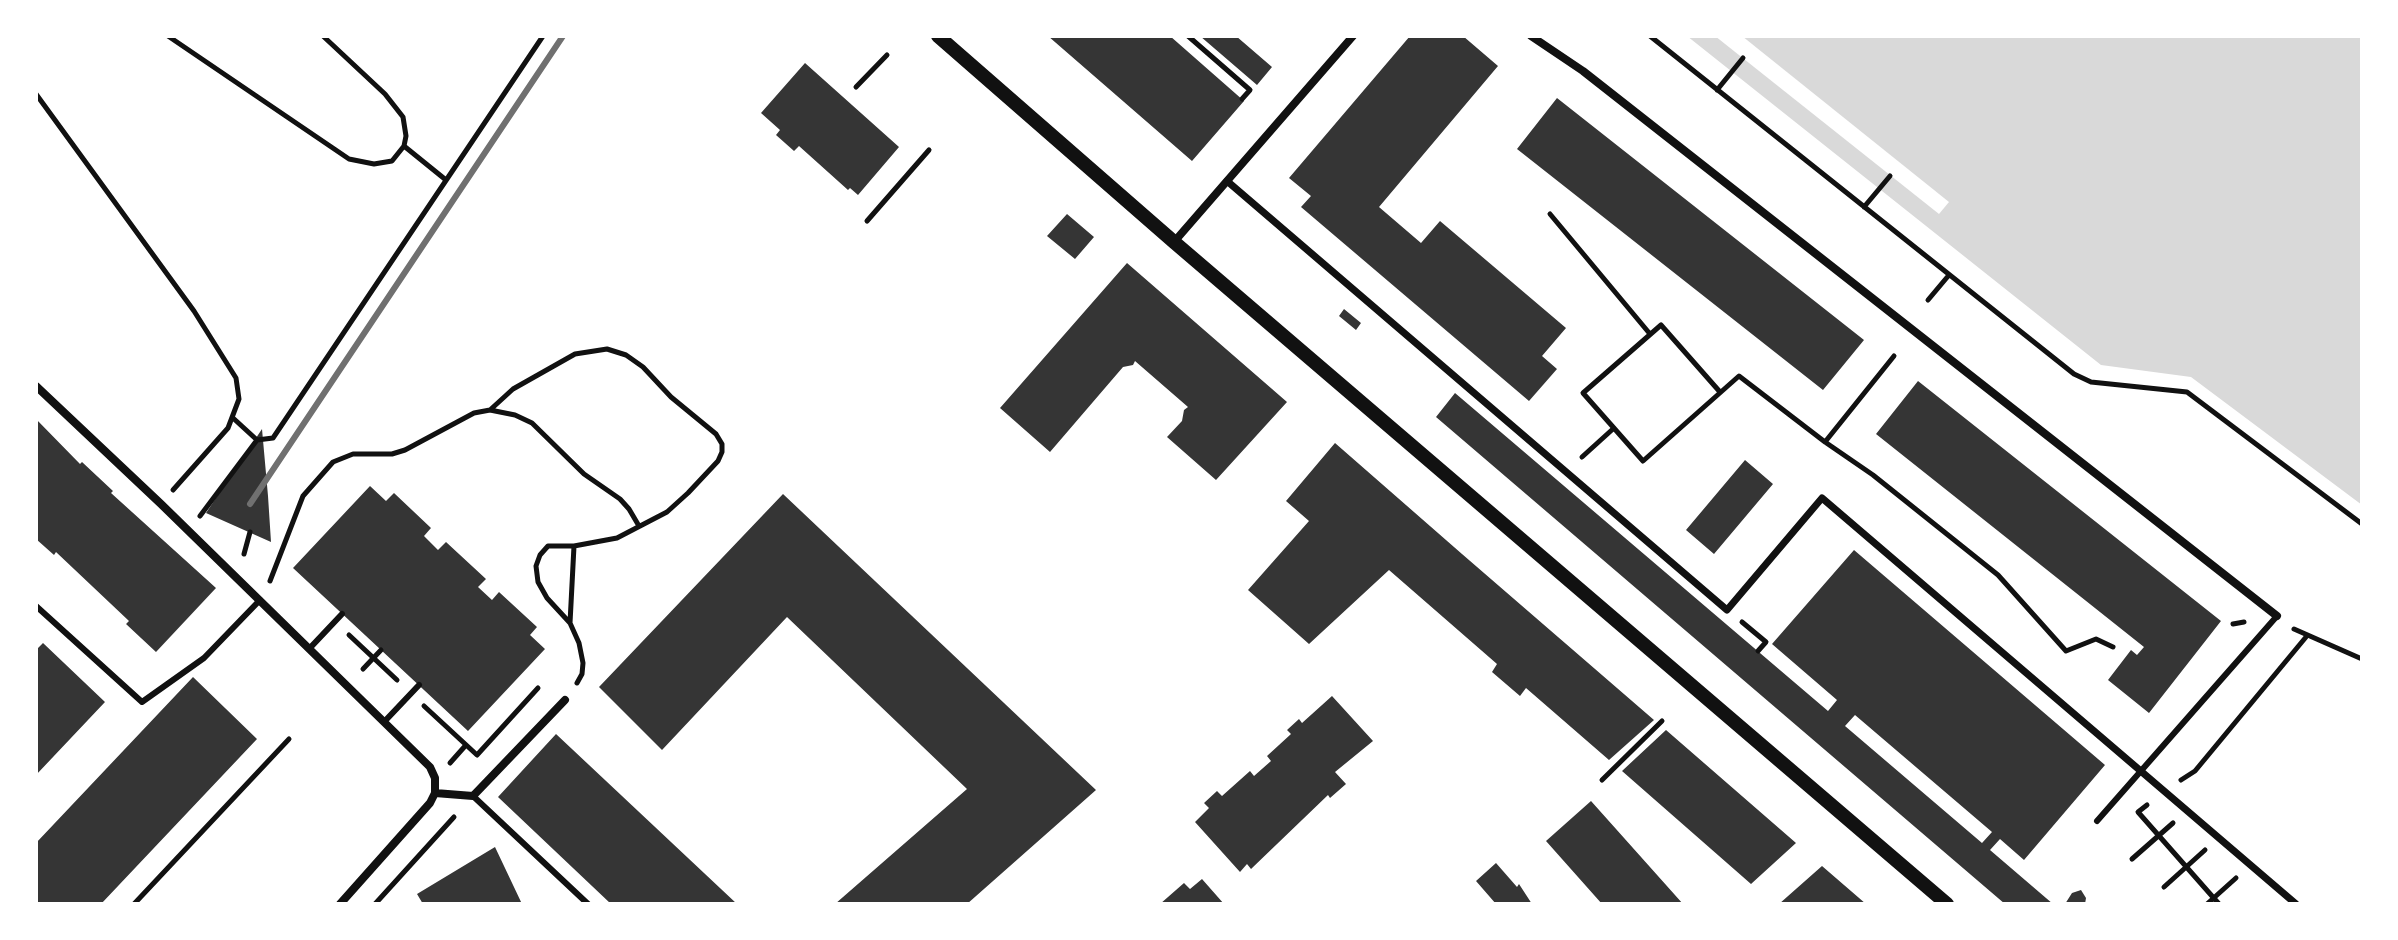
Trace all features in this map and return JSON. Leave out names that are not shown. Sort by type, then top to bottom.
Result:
[{"type":"street","points":[[938,36],[1938,901]]},
{"type":"street","points":[[1174,242],[1353,36]]},
{"type":"street","points":[[1531,36],[1583,71],[2277,616]]},
{"type":"street","points":[[1227,181],[1727,610],[1822,498],[2296,904]]},
{"type":"street","points":[[36,386],[430,767],[435,778],[435,793],[430,803],[340,904]]},
{"type":"street","points":[[435,793],[473,796],[565,700]]},
{"type":"lane","points":[[36,606],[142,702],[204,658],[260,600]]},
{"type":"lane","points":[[309,649],[342,614]]},
{"type":"lane","points":[[2097,821],[2277,616]]},
{"type":"lane","points":[[384,722],[419,685]]},
{"type":"lane","points":[[473,796],[588,904]]},
{"type":"path","points":[[168,36],[349,159],[362,164],[387,163],[398,156],[404,146],[403,117],[395,105],[323,36]]},
{"type":"path","points":[[207,507],[257,440],[273,438],[543,36]]},
{"type":"path","points":[[1188,36],[1250,90],[1242,99]]},
{"type":"path","points":[[1650,36],[2074,374],[2091,382],[2187,392],[2362,524]]},
{"type":"path","points":[[856,87],[887,55]]},
{"type":"path","points":[[1717,90],[1743,58]]},
{"type":"path","points":[[36,94],[233,369],[239,399],[228,428],[161,504]]},
{"type":"path","points":[[404,146],[446,180]]},
{"type":"path","points":[[867,221],[929,150]]},
{"type":"path","points":[[1864,207],[1890,176]]},
{"type":"path","points":[[1550,214],[1650,334]]},
{"type":"path","points":[[1928,300],[1949,275]]},
{"type":"path","points":[[1720,392],[1661,325],[1583,393],[1643,461],[1739,376],[1873,475],[1998,575],[2066,651],[2096,639],[2113,647]]},
{"type":"path","points":[[490,410],[513,389],[575,354],[607,349],[626,355],[643,367],[671,397],[716,434],[722,444],[718,461],[667,512],[617,538],[574,546],[548,546],[540,555],[536,566],[538,582],[547,598],[570,623],[579,643],[583,663],[579,679]]},
{"type":"path","points":[[1825,442],[1894,356]]},
{"type":"path","points":[[277,568],[303,496],[333,462],[353,454],[392,454],[405,450],[474,413],[490,410],[515,415],[532,423],[584,474],[620,499],[639,526]]},
{"type":"path","points":[[233,418],[257,440]]},
{"type":"path","points":[[1566,471],[1614,428]]},
{"type":"path","points":[[570,623],[574,546]]},
{"type":"path","points":[[1727,610],[1766,642],[1758,651]]},
{"type":"path","points":[[2277,616],[2306,637],[2362,659]]},
{"type":"path","points":[[2219,904],[2138,812],[2195,771],[2306,637]]},
{"type":"path","points":[[374,658],[381,650]]},
{"type":"path","points":[[466,745],[477,755],[538,688]]},
{"type":"path","points":[[1602,780],[1662,721]]},
{"type":"path","points":[[134,904],[289,739]]},
{"type":"path","points":[[375,904],[473,796]]},
{"type":"path","points":[[2132,859],[2166,830]]},
{"type":"path","points":[[2164,887],[2197,857]]},
{"type":"path","points":[[2207,904],[2229,884]]},
{"type":"shaded area","points":[[1687,36],[2362,36],[2362,505],[2191,377],[2101,365]]},
{"type":"pier","points":[[1715,36],[1742,36],[1949,202],[1939,214]]},
{"type":"building","points":[[1048,36],[1170,36],[1244,101],[1192,161]]},
{"type":"building","points":[[1200,36],[1236,36],[1272,67],[1257,85]]},
{"type":"building","points":[[1410,36],[1463,36],[1498,66],[1379,207],[1421,243],[1440,221],[1566,328],[1542,356],[1557,369],[1529,401],[1301,207],[1311,196],[1289,178]]},
{"type":"building","points":[[805,63],[899,147],[858,195],[850,188],[848,190],[799,146],[794,151],[776,135],[780,130],[761,113]]},
{"type":"building","points":[[1557,98],[1864,340],[1823,390],[1517,149]]},
{"type":"building","points":[[1067,214],[1094,237],[1075,259],[1047,236]]},
{"type":"building","points":[[1127,263],[1287,402],[1216,480],[1167,437],[1182,421],[1184,410],[1188,407],[1135,361],[1133,365],[1123,367],[1050,452],[1000,408]]},
{"type":"building","points":[[1344,309],[1361,323],[1356,330],[1339,316]]},
{"type":"building","points":[[1918,381],[2221,621],[2149,713],[2108,680],[2131,650],[2137,655],[2144,647],[1876,434]]},
{"type":"building","points":[[1455,393],[1828,711],[1837,700],[1772,644],[1854,550],[2105,765],[2024,860],[2000,839],[1990,850],[2053,904],[2005,904],[1436,417]],"holes":[[[1855,715],[1992,832],[1982,843],[1845,726]]]},
{"type":"building","points":[[36,419],[80,464],[82,462],[113,491],[111,493],[216,588],[156,652],[126,624],[129,621],[56,552],[54,555],[36,539]]},
{"type":"building","points":[[262,429],[268,496],[271,542],[206,513]]},
{"type":"building","points":[[1335,443],[1654,720],[1609,760],[1526,688],[1520,696],[1492,672],[1497,664],[1389,570],[1309,644],[1248,590],[1309,521],[1286,501]]},
{"type":"building","points":[[1745,460],[1773,484],[1714,554],[1686,530]]},
{"type":"building","points":[[370,486],[386,501],[394,493],[431,528],[424,536],[438,550],[446,542],[486,579],[478,587],[492,600],[499,592],[537,627],[530,635],[545,649],[468,731],[293,568]]},
{"type":"building","points":[[783,494],[1096,790],[967,904],[835,904],[967,789],[787,617],[662,750],[599,687]]},
{"type":"building","points":[[43,643],[105,702],[36,775],[36,650]]},
{"type":"building","points":[[193,677],[257,739],[101,904],[36,904],[36,843]]},
{"type":"building","points":[[1332,696],[1373,741],[1335,772],[1346,784],[1330,798],[1328,795],[1251,869],[1247,864],[1240,872],[1195,822],[1209,808],[1204,803],[1217,791],[1222,796],[1250,771],[1254,776],[1271,761],[1267,756],[1291,734],[1287,730],[1299,719],[1302,723]]},
{"type":"building","points":[[1666,730],[1796,843],[1751,884],[1622,771]]},
{"type":"building","points":[[556,734],[737,904],[611,904],[498,797]]},
{"type":"building","points":[[1591,801],[1683,904],[1602,904],[1546,841]]},
{"type":"building","points":[[495,847],[522,904],[423,904],[417,894]]},
{"type":"building","points":[[1496,863],[1517,887],[1519,884],[1532,904],[1496,904],[1476,881]]},
{"type":"building","points":[[1822,866],[1866,904],[1779,904]]},
{"type":"building","points":[[1202,879],[1224,904],[1160,904],[1184,883],[1190,889]]},
{"type":"building","points":[[2081,890],[2086,898],[2085,904],[2065,904],[2072,893]]},
{"type":"railway","points":[[250,504],[563,36]]}]
